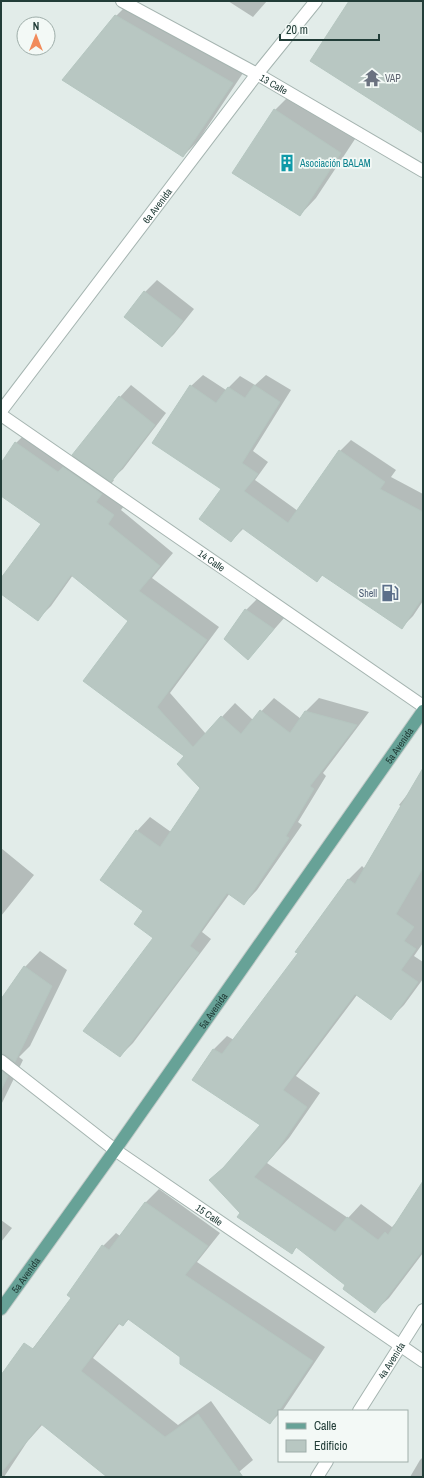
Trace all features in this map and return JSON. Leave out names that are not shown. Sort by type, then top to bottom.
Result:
[{"type":"main road","name":"5a Avenida","points":[[1,1309],[115,1150],[423,712]]},
{"type":"street","name":"13 Calle","points":[[122,1],[256,74],[423,171]]},
{"type":"street","name":"6a Avenida","points":[[1,412],[256,74],[316,1]]},
{"type":"street","name":"14 Calle","points":[[1,415],[423,706]]},
{"type":"street","name":"15 Calle","points":[[1,1061],[115,1150],[401,1345],[423,1362]]},
{"type":"street","name":"4a Avenida","points":[[360,1410],[423,1310]]},
{"type":"street","points":[[317,1477],[326,1462]]},
{"type":"building","name":"VAP","points":[[349,1],[423,1],[423,133],[310,61]]},
{"type":"building","points":[[115,15],[233,83],[183,157],[62,80]]},
{"type":"building","name":"Asociación BALAM","points":[[274,109],[341,153],[300,216],[232,173]]},
{"type":"building","points":[[144,291],[183,321],[162,347],[124,317]]},
{"type":"building","points":[[190,385],[216,403],[228,387],[245,398],[254,385],[280,402],[242,463],[258,474],[244,491],[288,523],[339,450],[385,482],[380,489],[423,512],[423,597],[402,629],[322,575],[317,582],[242,528],[231,542],[199,519],[221,489],[152,443]]},
{"type":"building","points":[[119,396],[155,425],[111,482],[72,455]]},
{"type":"building","points":[[15,442],[58,472],[63,467],[102,494],[96,502],[114,515],[108,524],[160,566],[139,591],[207,640],[157,707],[193,747],[221,716],[241,734],[260,710],[290,733],[305,711],[357,725],[310,786],[314,789],[286,836],[289,838],[244,905],[227,893],[190,946],[199,953],[120,1057],[83,1031],[153,938],[134,924],[143,911],[100,880],[136,830],[160,847],[200,788],[177,764],[184,756],[83,681],[128,621],[71,575],[38,621],[1,594],[1,578],[41,524],[1,496],[1,463]]},
{"type":"building","points":[[245,609],[274,629],[248,660],[224,639]]},
{"type":"building","points":[[423,768],[423,868],[396,914],[414,927],[404,941],[416,949],[401,970],[418,982],[391,1020],[355,994],[283,1090],[307,1107],[275,1153],[254,1177],[335,1232],[347,1217],[378,1240],[385,1232],[388,1235],[423,1181],[423,1250],[375,1313],[343,1289],[345,1285],[296,1247],[292,1254],[237,1217],[240,1213],[209,1180],[223,1168],[260,1125],[192,1080],[213,1049],[222,1054],[298,953],[295,952],[348,879],[355,884]]},
{"type":"building","points":[[24,966],[52,986],[15,1062],[6,1055],[1,1054],[1,999]]},
{"type":"building","points":[[1,1071],[8,1076],[1,1090]]},
{"type":"building","points":[[145,1202],[208,1246],[185,1275],[313,1361],[280,1410],[278,1410],[270,1424],[180,1364],[180,1357],[128,1319],[123,1326],[118,1323],[81,1371],[165,1437],[198,1414],[243,1477],[107,1477],[41,1424],[1,1473],[1,1375],[24,1343],[33,1349],[71,1298],[67,1295],[102,1245],[109,1250]]},
{"type":"place","name":"VAP","points":[[372,78]]},
{"type":"place","name":"Asociación BALAM","points":[[287,163]]},
{"type":"place","name":"Shell","points":[[390,593]]}]
